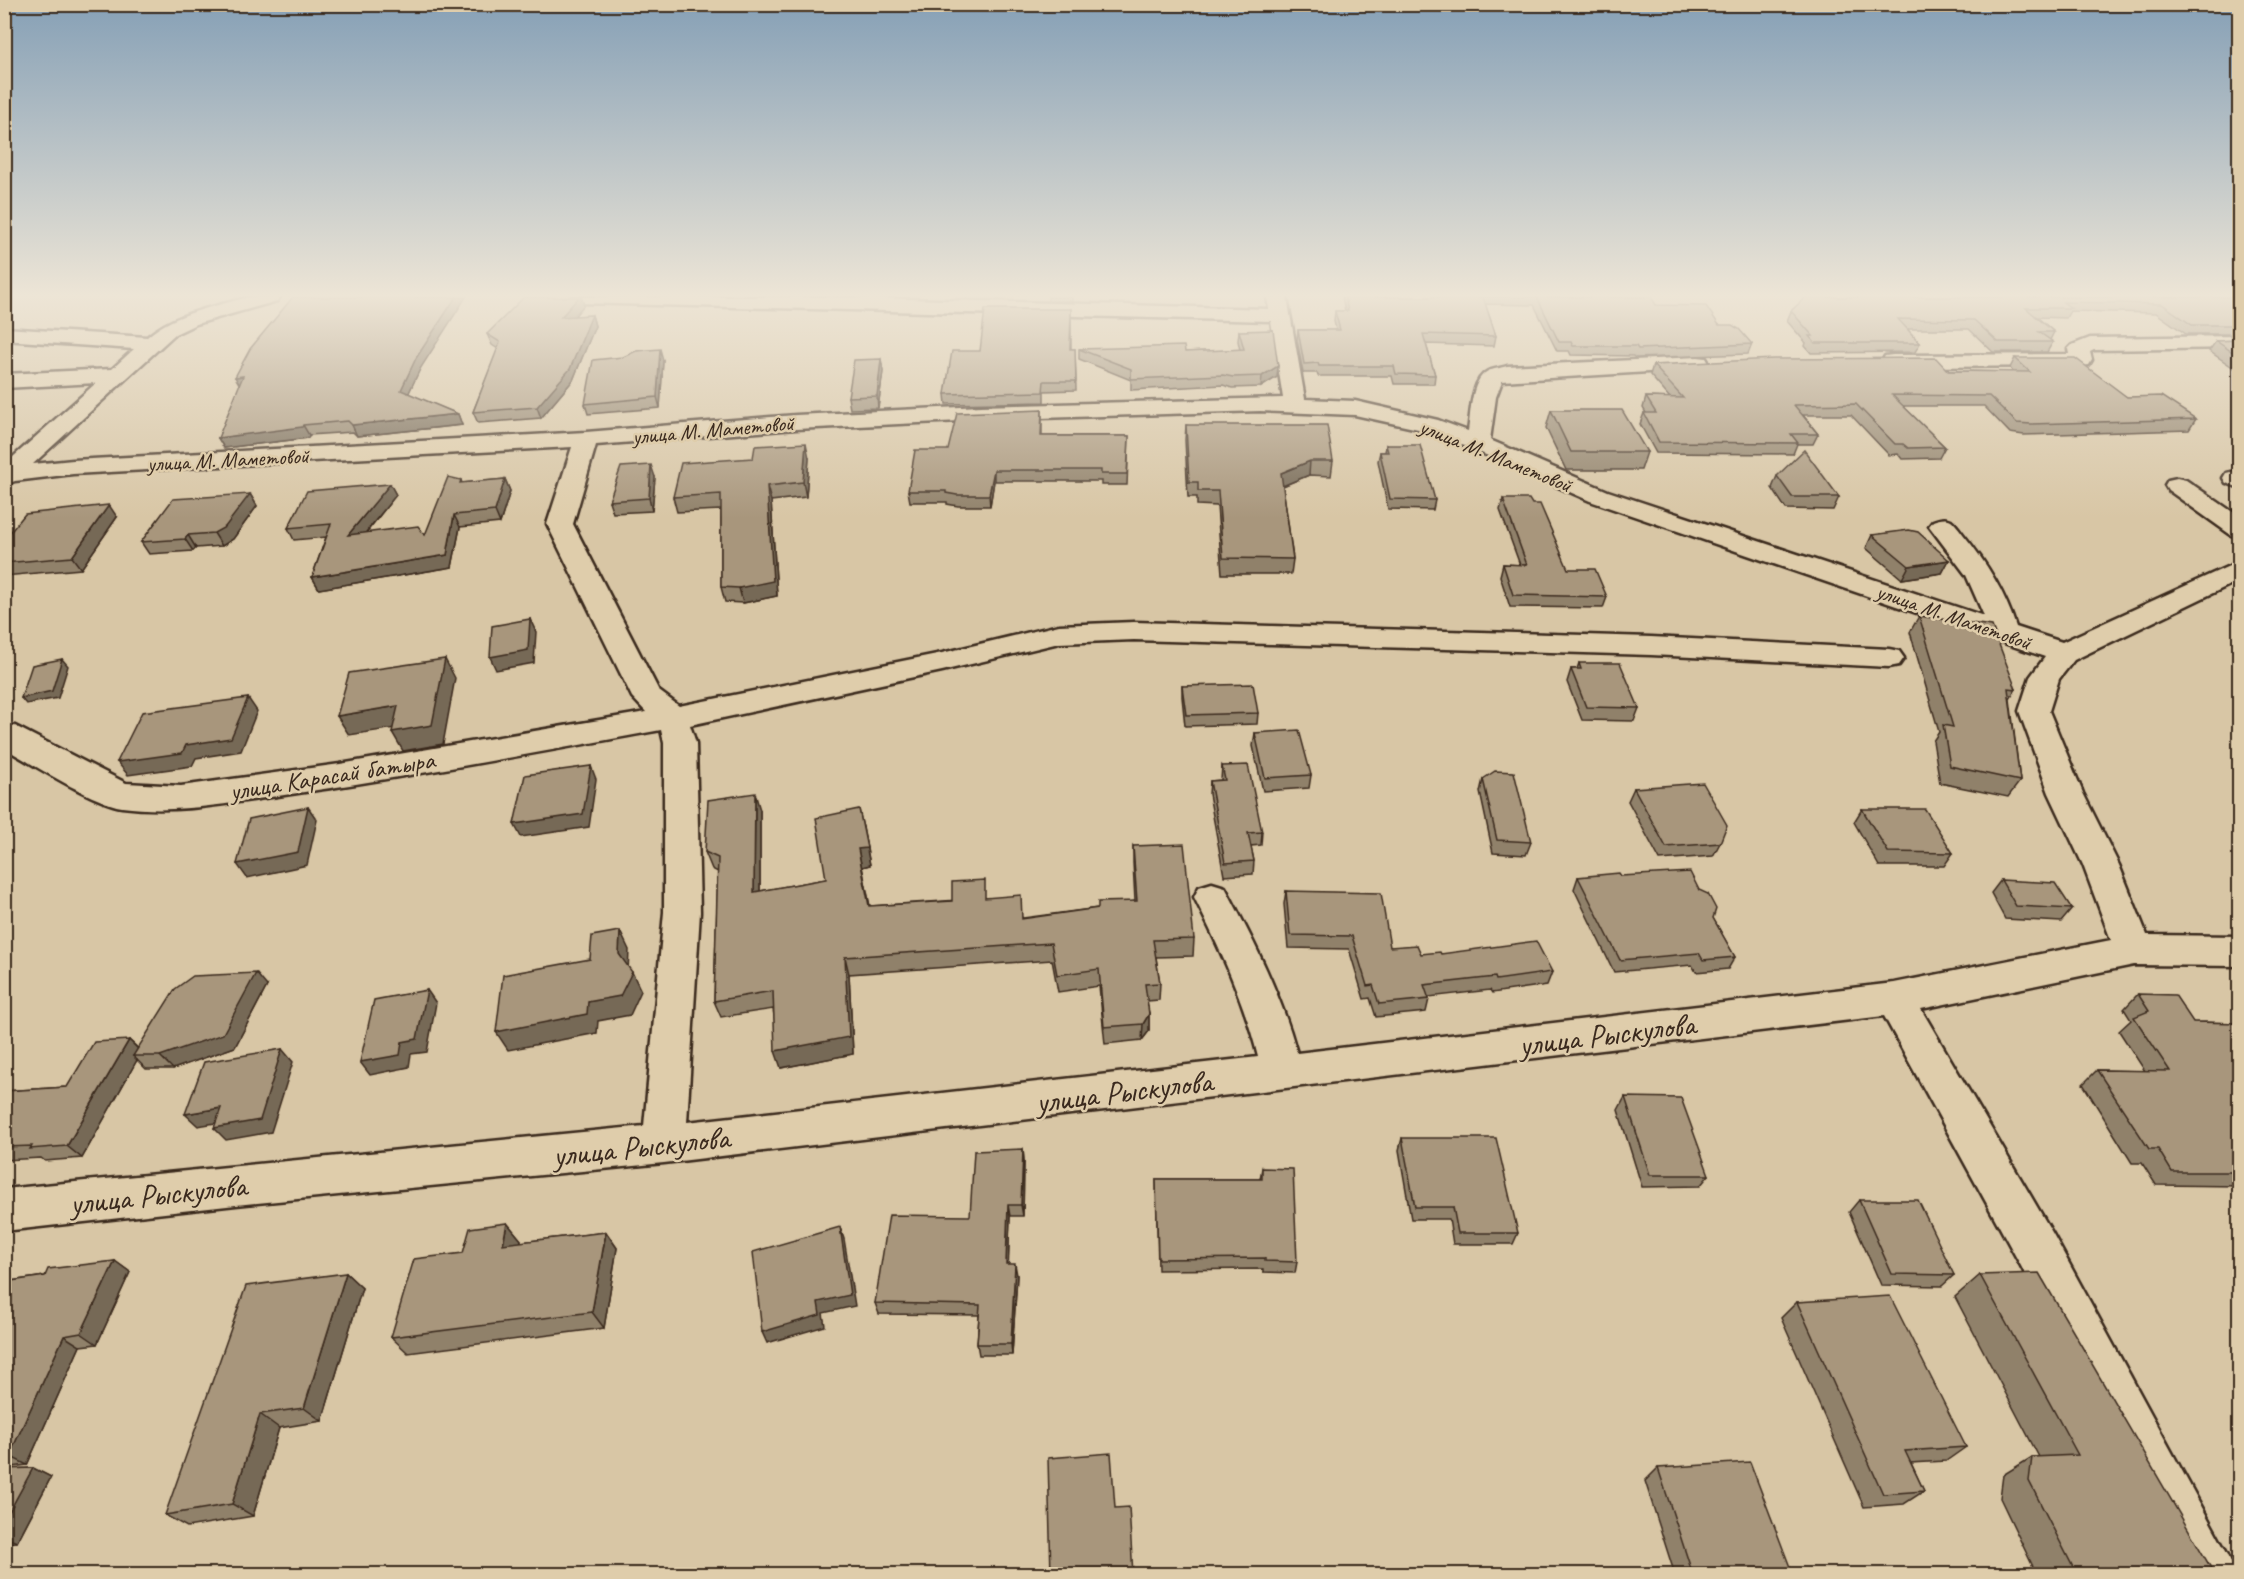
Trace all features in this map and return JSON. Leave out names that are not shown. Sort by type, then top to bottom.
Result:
[{"type":"street","points":[[6,476],[124,371]]},
{"type":"street","points":[[1289,371],[1295,404]]},
{"type":"street","points":[[1478,442],[1483,426],[1486,385],[1492,377],[1507,373],[1556,371]]},
{"type":"street","points":[[4,381],[120,375]]},
{"type":"street","name":"улица М. Маметовой","points":[[6,476],[73,467],[586,439],[819,421],[981,413],[1295,404],[1355,408],[1430,425],[1478,442],[1599,496],[2064,653]]},
{"type":"street","points":[[586,439],[560,524],[647,697],[673,718],[680,743],[682,912],[664,1144]]},
{"type":"street","points":[[2177,485],[2240,529]]},
{"type":"street","points":[[1933,534],[1990,596],[2003,633]]},
{"type":"street","name":"улица М. Маметовой","points":[[2134,950],[2101,865],[2066,793],[2034,711],[2045,677],[2064,653],[2240,569]]},
{"type":"street","name":"улица Карасай батыра","points":[[4,734],[82,777],[121,795],[181,798],[340,775],[673,718],[942,662],[1059,634],[1134,631],[1651,646],[1889,658]]},
{"type":"street","points":[[1212,897],[1245,963],[1268,1018],[1282,1072]]},
{"type":"street","name":"улица Рыскулова","points":[[4,1210],[664,1144],[1894,999],[2134,950],[2240,951]]},
{"type":"street","points":[[1894,999],[2037,1250],[2209,1575]]},
{"type":"building","points":[[238,371],[410,371],[401,390],[458,414],[352,425],[348,421],[303,425],[302,427],[218,438],[243,376],[235,377]]},
{"type":"building","points":[[489,371],[569,371],[537,407],[473,412]]},
{"type":"building","points":[[591,371],[659,371],[657,397],[585,404]]},
{"type":"building","points":[[852,371],[880,371],[877,396],[848,397]]},
{"type":"building","points":[[949,371],[1076,371],[1076,381],[1044,381],[1043,392],[945,394]]},
{"type":"building","points":[[1131,371],[1271,371],[1262,376],[1223,375],[1131,379]]},
{"type":"building","points":[[1395,371],[1434,371],[1435,375],[1396,374]]},
{"type":"building","points":[[1658,371],[2092,371],[2127,397],[2161,396],[2196,419],[2017,423],[1989,396],[1892,395],[1945,447],[1908,448],[1903,444],[1895,444],[1856,404],[1794,405],[1818,434],[1791,434],[1798,443],[1659,442],[1644,413],[1656,413],[1646,397],[1683,398]]},
{"type":"building","points":[[1042,410],[1041,436],[1129,436],[1127,474],[1101,474],[1101,470],[994,470],[989,495],[957,495],[946,493],[946,491],[908,491],[915,450],[948,450],[957,413]]},
{"type":"building","points":[[1551,410],[1622,410],[1647,452],[1571,452]]},
{"type":"building","points":[[1186,425],[1327,425],[1333,461],[1310,461],[1281,473],[1293,559],[1223,558],[1218,491],[1198,491],[1198,482],[1189,482]]},
{"type":"building","points":[[806,443],[803,482],[767,486],[773,581],[739,588],[721,587],[721,494],[673,497],[681,463],[753,458],[755,446]]},
{"type":"building","points":[[1386,445],[1420,445],[1435,500],[1390,499],[1380,452],[1388,452]]},
{"type":"building","points":[[1804,450],[1839,497],[1792,497],[1777,476]]},
{"type":"building","points":[[651,465],[649,498],[609,501],[621,467]]},
{"type":"building","points":[[448,477],[461,480],[460,483],[505,479],[495,511],[454,515],[447,555],[312,577],[331,524],[288,528],[307,491],[390,484],[348,535],[418,526],[425,535]]},
{"type":"building","points":[[250,494],[225,527],[214,533],[188,535],[185,539],[141,542],[173,499]]},
{"type":"building","points":[[1503,499],[1529,499],[1532,504],[1540,504],[1568,569],[1595,569],[1607,597],[1513,595],[1503,564],[1527,565]]},
{"type":"building","points":[[109,505],[72,557],[4,563],[4,540],[25,514]]},
{"type":"building","points":[[1909,530],[1918,532],[1949,560],[1909,566],[1872,535]]},
{"type":"building","points":[[1919,616],[1992,626],[2016,689],[2008,688],[2020,781],[1950,766],[1943,725],[1953,727]]},
{"type":"building","points":[[530,619],[528,650],[490,657],[492,626]]},
{"type":"building","points":[[62,659],[52,691],[21,698],[32,665]]},
{"type":"building","points":[[445,659],[432,725],[392,732],[398,706],[337,716],[349,673]]},
{"type":"building","points":[[1579,663],[1620,663],[1639,708],[1586,707],[1571,669],[1581,669]]},
{"type":"building","points":[[1253,684],[1258,713],[1186,715],[1182,686]]},
{"type":"building","points":[[248,698],[231,738],[186,745],[182,753],[117,762],[142,712]]},
{"type":"building","points":[[1299,730],[1311,775],[1265,778],[1255,733]]},
{"type":"building","points":[[1248,765],[1262,832],[1248,833],[1254,861],[1225,863],[1210,781],[1225,780],[1222,766]]},
{"type":"building","points":[[591,766],[583,814],[514,824],[525,775]]},
{"type":"building","points":[[1495,771],[1514,772],[1531,842],[1497,840],[1483,779]]},
{"type":"building","points":[[1703,783],[1727,825],[1720,843],[1666,847],[1634,788]]},
{"type":"building","points":[[755,793],[754,892],[826,879],[816,818],[859,809],[867,848],[858,849],[869,906],[952,901],[952,882],[985,880],[985,898],[1021,895],[1022,919],[1098,908],[1098,902],[1137,901],[1133,846],[1184,844],[1194,939],[1153,940],[1160,983],[1145,984],[1149,1014],[1143,1024],[1104,1027],[1099,969],[1057,975],[1051,943],[845,957],[849,1037],[775,1051],[773,991],[714,1001],[718,858],[705,852],[708,800]]},
{"type":"building","points":[[308,807],[298,852],[237,864],[249,819]]},
{"type":"building","points":[[1862,809],[1925,809],[1953,853],[1888,852]]},
{"type":"building","points":[[1690,872],[1699,890],[1708,894],[1716,909],[1713,918],[1735,957],[1703,960],[1699,953],[1620,960],[1578,877],[1619,873],[1621,876]]},
{"type":"building","points":[[2001,880],[2055,883],[2072,909],[2016,906]]},
{"type":"building","points":[[1286,891],[1381,893],[1390,947],[1417,945],[1421,954],[1440,952],[1441,954],[1536,941],[1552,972],[1496,980],[1495,977],[1424,985],[1429,999],[1379,1004],[1373,985],[1367,986],[1352,936],[1290,935]]},
{"type":"building","points":[[620,931],[619,954],[632,972],[620,996],[588,1002],[587,1014],[496,1032],[503,975],[590,959],[592,936]]},
{"type":"building","points":[[256,973],[223,1034],[160,1056],[133,1056],[175,989],[193,976]]},
{"type":"building","points":[[427,990],[417,1039],[402,1042],[400,1055],[360,1062],[374,1000]]},
{"type":"building","points":[[2138,994],[2175,995],[2193,1022],[2240,1023],[2240,1172],[2172,1172],[2158,1149],[2149,1149],[2097,1070],[2170,1071],[2134,1017],[2149,1011]]},
{"type":"building","points":[[129,1040],[67,1146],[30,1149],[32,1146],[4,1147],[4,1091],[67,1087],[94,1042]]},
{"type":"building","points":[[282,1049],[260,1120],[214,1128],[221,1108],[185,1114],[204,1062]]},
{"type":"building","points":[[1625,1097],[1681,1098],[1709,1175],[1650,1175]]},
{"type":"building","points":[[1402,1138],[1496,1138],[1518,1233],[1458,1233],[1453,1207],[1415,1207]]},
{"type":"building","points":[[1023,1149],[1021,1205],[1008,1205],[1006,1264],[1015,1264],[1011,1344],[977,1344],[980,1305],[875,1303],[889,1215],[970,1216],[974,1151]]},
{"type":"building","points":[[1262,1168],[1293,1169],[1297,1262],[1265,1261],[1265,1258],[1158,1259],[1156,1179],[1262,1179]]},
{"type":"building","points":[[1859,1200],[1918,1200],[1954,1275],[1892,1274]]},
{"type":"building","points":[[507,1223],[503,1244],[606,1232],[592,1312],[391,1337],[414,1259],[463,1253],[470,1228]]},
{"type":"building","points":[[840,1227],[850,1295],[818,1302],[820,1315],[762,1332],[753,1252]]},
{"type":"building","points":[[115,1261],[81,1333],[64,1336],[9,1456],[4,1456],[4,1282],[45,1276],[48,1269]]},
{"type":"building","points":[[346,1273],[304,1408],[260,1414],[232,1504],[165,1515],[246,1286]]},
{"type":"building","points":[[2039,1273],[2215,1575],[2077,1575],[2029,1481],[2032,1457],[2078,1455],[1980,1275]]},
{"type":"building","points":[[1890,1296],[1966,1447],[1905,1451],[1924,1491],[1883,1494],[1797,1302]]},
{"type":"building","points":[[1111,1453],[1115,1508],[1129,1507],[1133,1575],[1051,1575],[1048,1458]]},
{"type":"building","points":[[1750,1462],[1793,1575],[1693,1575],[1658,1468]]},
{"type":"building","points":[[33,1468],[4,1521],[4,1469]]}]
